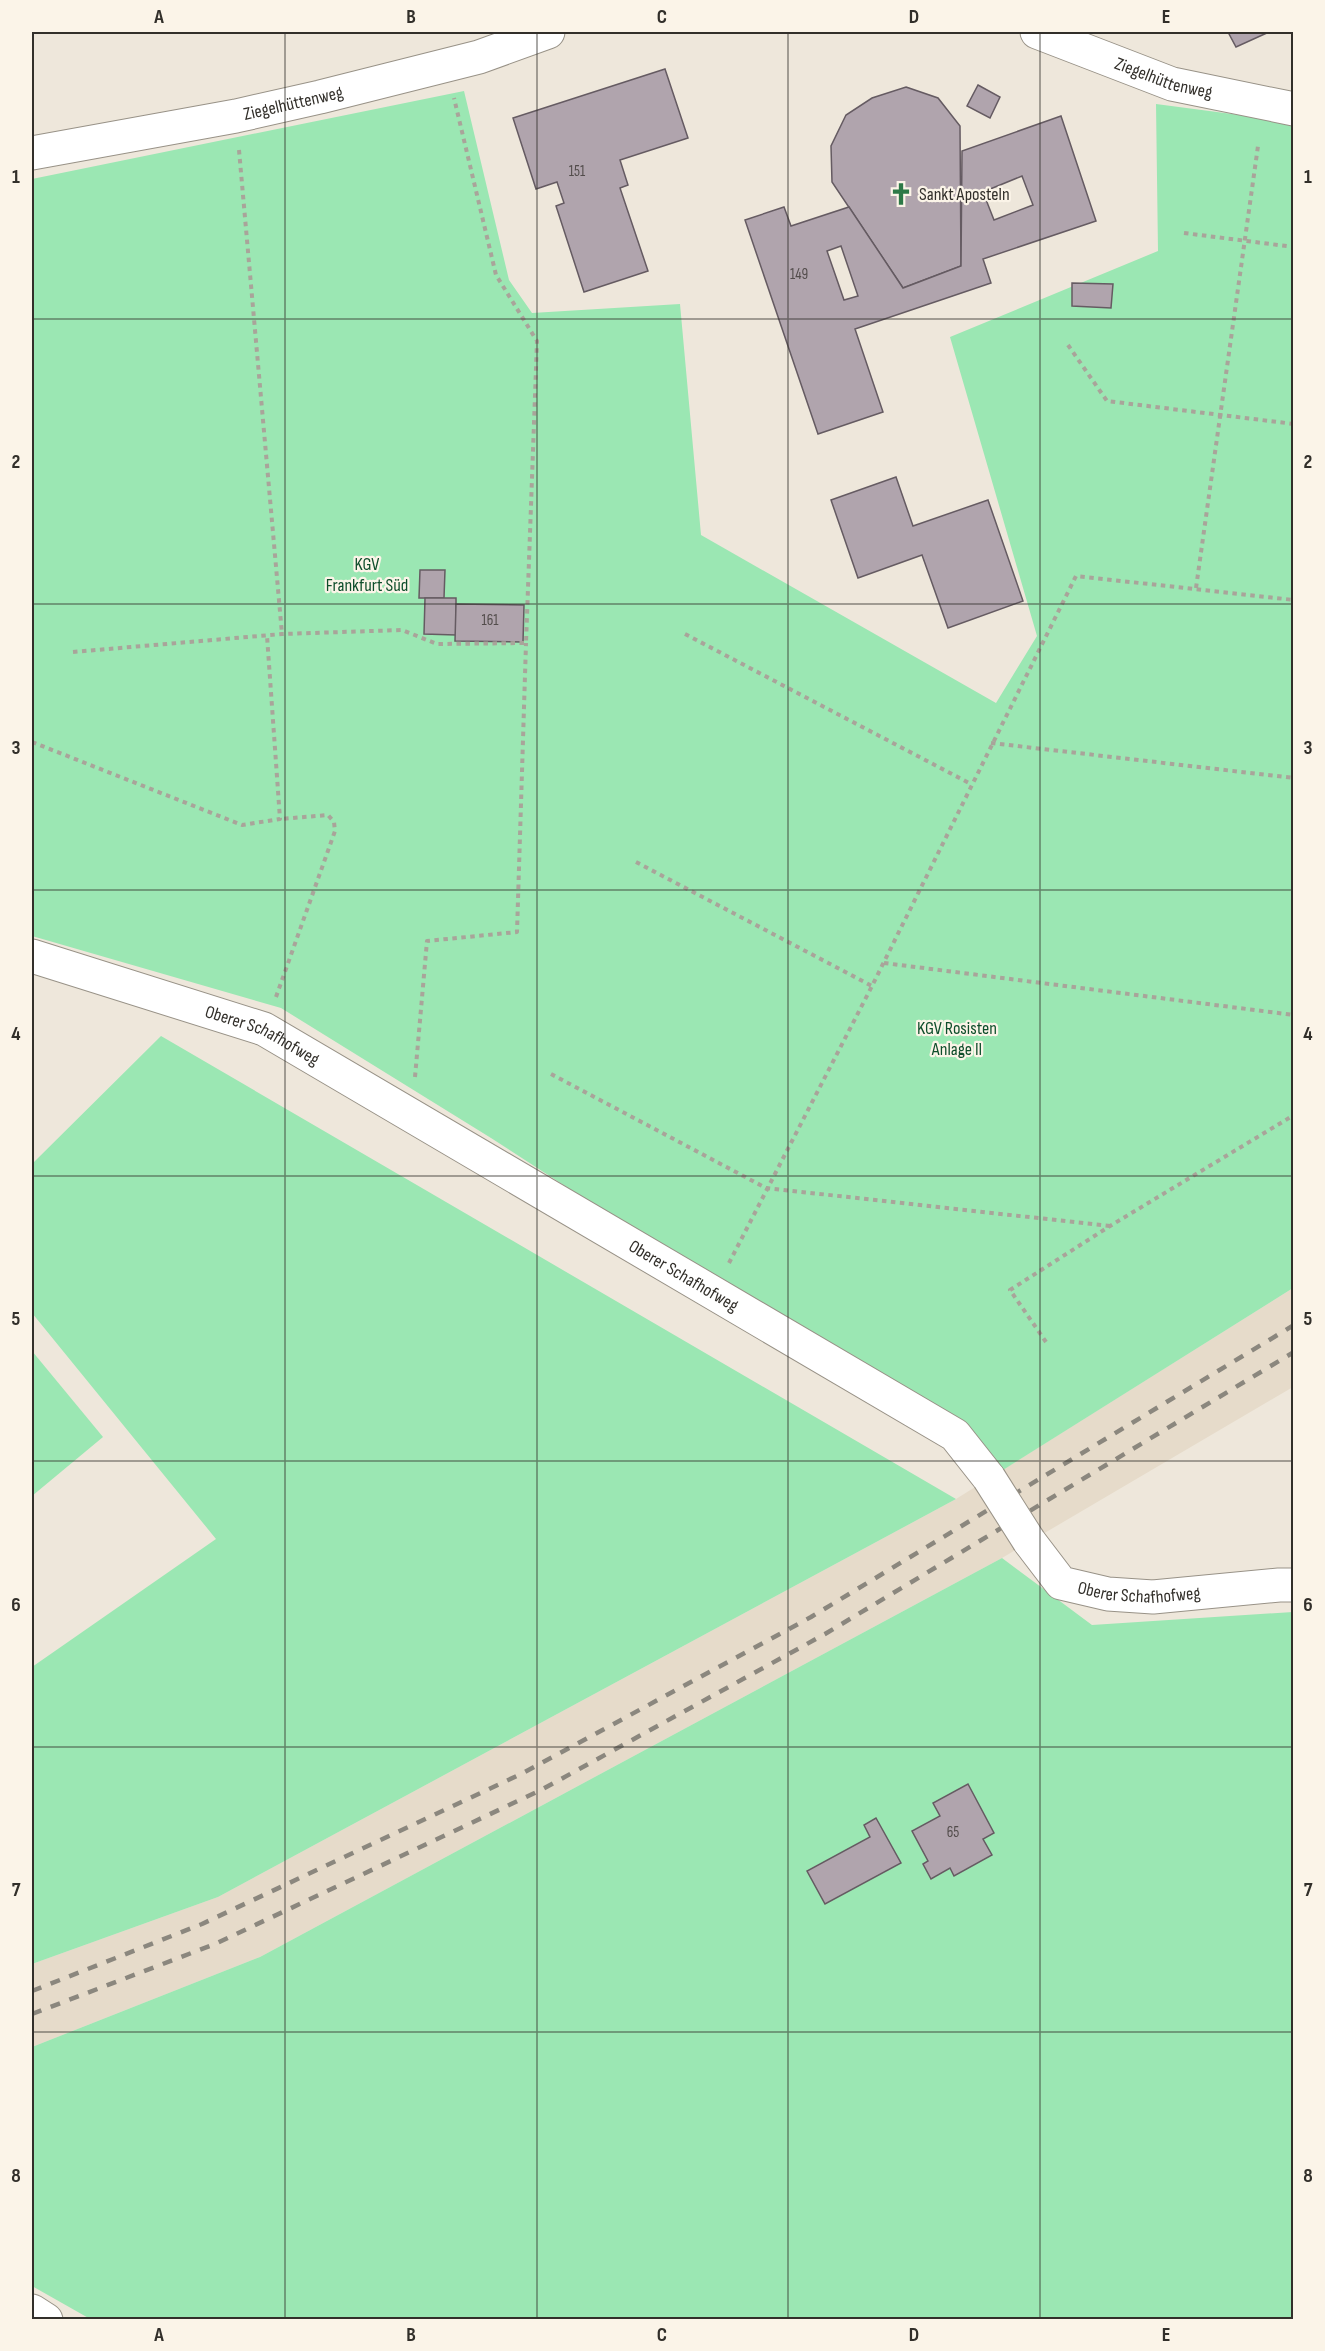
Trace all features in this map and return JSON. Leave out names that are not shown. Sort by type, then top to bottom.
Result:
[{"type":"street","name":"Ziegelhüttenweg","points":[[32,153],[236,116],[479,57],[548,32]]},
{"type":"street","name":"Ziegelhüttenweg","points":[[1037,32],[1172,84],[1293,109]]},
{"type":"street","name":"Oberer Schafhofweg","points":[[32,956],[264,1029],[955,1435],[989,1478],[1029,1541],[1061,1583],[1108,1594],[1153,1597],[1279,1585],[1293,1586]]},
{"type":"street","points":[[32,2311],[46,2319]]},
{"type":"path","points":[[412,1115],[427,941],[517,932],[537,341],[496,275],[447,65]]},
{"type":"path","points":[[236,116],[282,634]]},
{"type":"path","points":[[1196,588],[1258,146]]},
{"type":"path","points":[[1184,233],[1293,247]]},
{"type":"path","points":[[1068,345],[1107,401],[1293,424]]},
{"type":"path","points":[[731,1258],[872,986],[1076,576],[1293,600]]},
{"type":"path","points":[[73,652],[282,634],[402,630],[437,644],[526,643]]},
{"type":"path","points":[[685,634],[971,784]]},
{"type":"path","points":[[267,636],[280,819]]},
{"type":"path","points":[[32,742],[242,825],[328,815],[334,822],[335,831],[264,1029]]},
{"type":"path","points":[[991,743],[1293,778]]},
{"type":"path","points":[[636,862],[872,986]]},
{"type":"path","points":[[883,963],[1293,1015]]},
{"type":"path","points":[[551,1074],[766,1188],[1110,1227]]},
{"type":"path","points":[[1046,1342],[1010,1290],[1293,1115]]},
{"type":"shaded area","points":[[1293,1288],[1293,1387],[1002,1558],[260,1957],[32,2047],[32,1964],[218,1897],[956,1499]]},
{"type":"green space","points":[[464,91],[509,280],[532,313],[680,304],[701,535],[996,703],[1037,636],[950,337],[1158,251],[1156,104],[1293,122],[1293,1288],[1003,1470],[491,1138],[281,1008],[32,936],[32,179]]},
{"type":"green space","points":[[161,1036],[956,1499],[218,1897],[32,1964],[32,1667],[216,1539],[32,1313],[32,1164]]},
{"type":"green space","points":[[32,1351],[103,1437],[32,1496]]},
{"type":"green space","points":[[1002,1558],[1092,1625],[1293,1612],[1293,2319],[92,2320],[32,2286],[32,2047],[260,1957]]},
{"type":"building","points":[[1228,32],[1269,32],[1236,47]]},
{"type":"building","points":[[665,69],[688,138],[620,160],[628,185],[620,188],[648,271],[584,292],[556,206],[564,203],[557,182],[536,189],[513,118]]},
{"type":"building","points":[[978,85],[1000,97],[990,118],[967,106]]},
{"type":"building","name":"Sankt Aposteln","points":[[906,87],[938,98],[960,126],[961,266],[903,288],[832,182],[831,146],[846,115],[872,98]]},
{"type":"building","points":[[1061,116],[1096,221],[983,259],[991,283],[855,329],[883,412],[818,434],[745,220],[784,207],[791,226],[849,207],[903,288],[961,266],[962,151]],"holes":[[[1022,176],[1033,205],[994,220],[983,192]],[[841,246],[858,296],[844,300],[827,251]]]},
{"type":"building","points":[[1072,283],[1113,284],[1111,308],[1072,306]]},
{"type":"building","points":[[896,477],[913,526],[988,500],[1023,601],[948,628],[922,555],[858,578],[831,500]]},
{"type":"building","points":[[420,570],[445,570],[444,598],[419,598]]},
{"type":"building","points":[[425,598],[456,598],[456,635],[424,634]]},
{"type":"building","points":[[456,604],[524,605],[523,642],[455,641]]},
{"type":"building","points":[[968,1784],[994,1833],[983,1839],[992,1855],[954,1876],[950,1868],[931,1879],[923,1864],[928,1861],[912,1831],[940,1816],[933,1803]]},
{"type":"building","points":[[876,1818],[901,1863],[825,1904],[807,1871],[870,1837],[864,1825]]},
{"type":"railway","points":[[32,1991],[202,1924],[523,1773],[811,1617],[1294,1325]]},
{"type":"railway","points":[[32,2014],[215,1944],[541,1790],[825,1634],[1294,1352]]},
{"type":"place","name":"Sankt Aposteln","points":[[901,194]]},
{"type":"park label","name":"KGV Frankfurt Süd","points":[[367,574]]},
{"type":"park label","name":"KGV Rosisten Anlage II","points":[[957,1038]]}]
